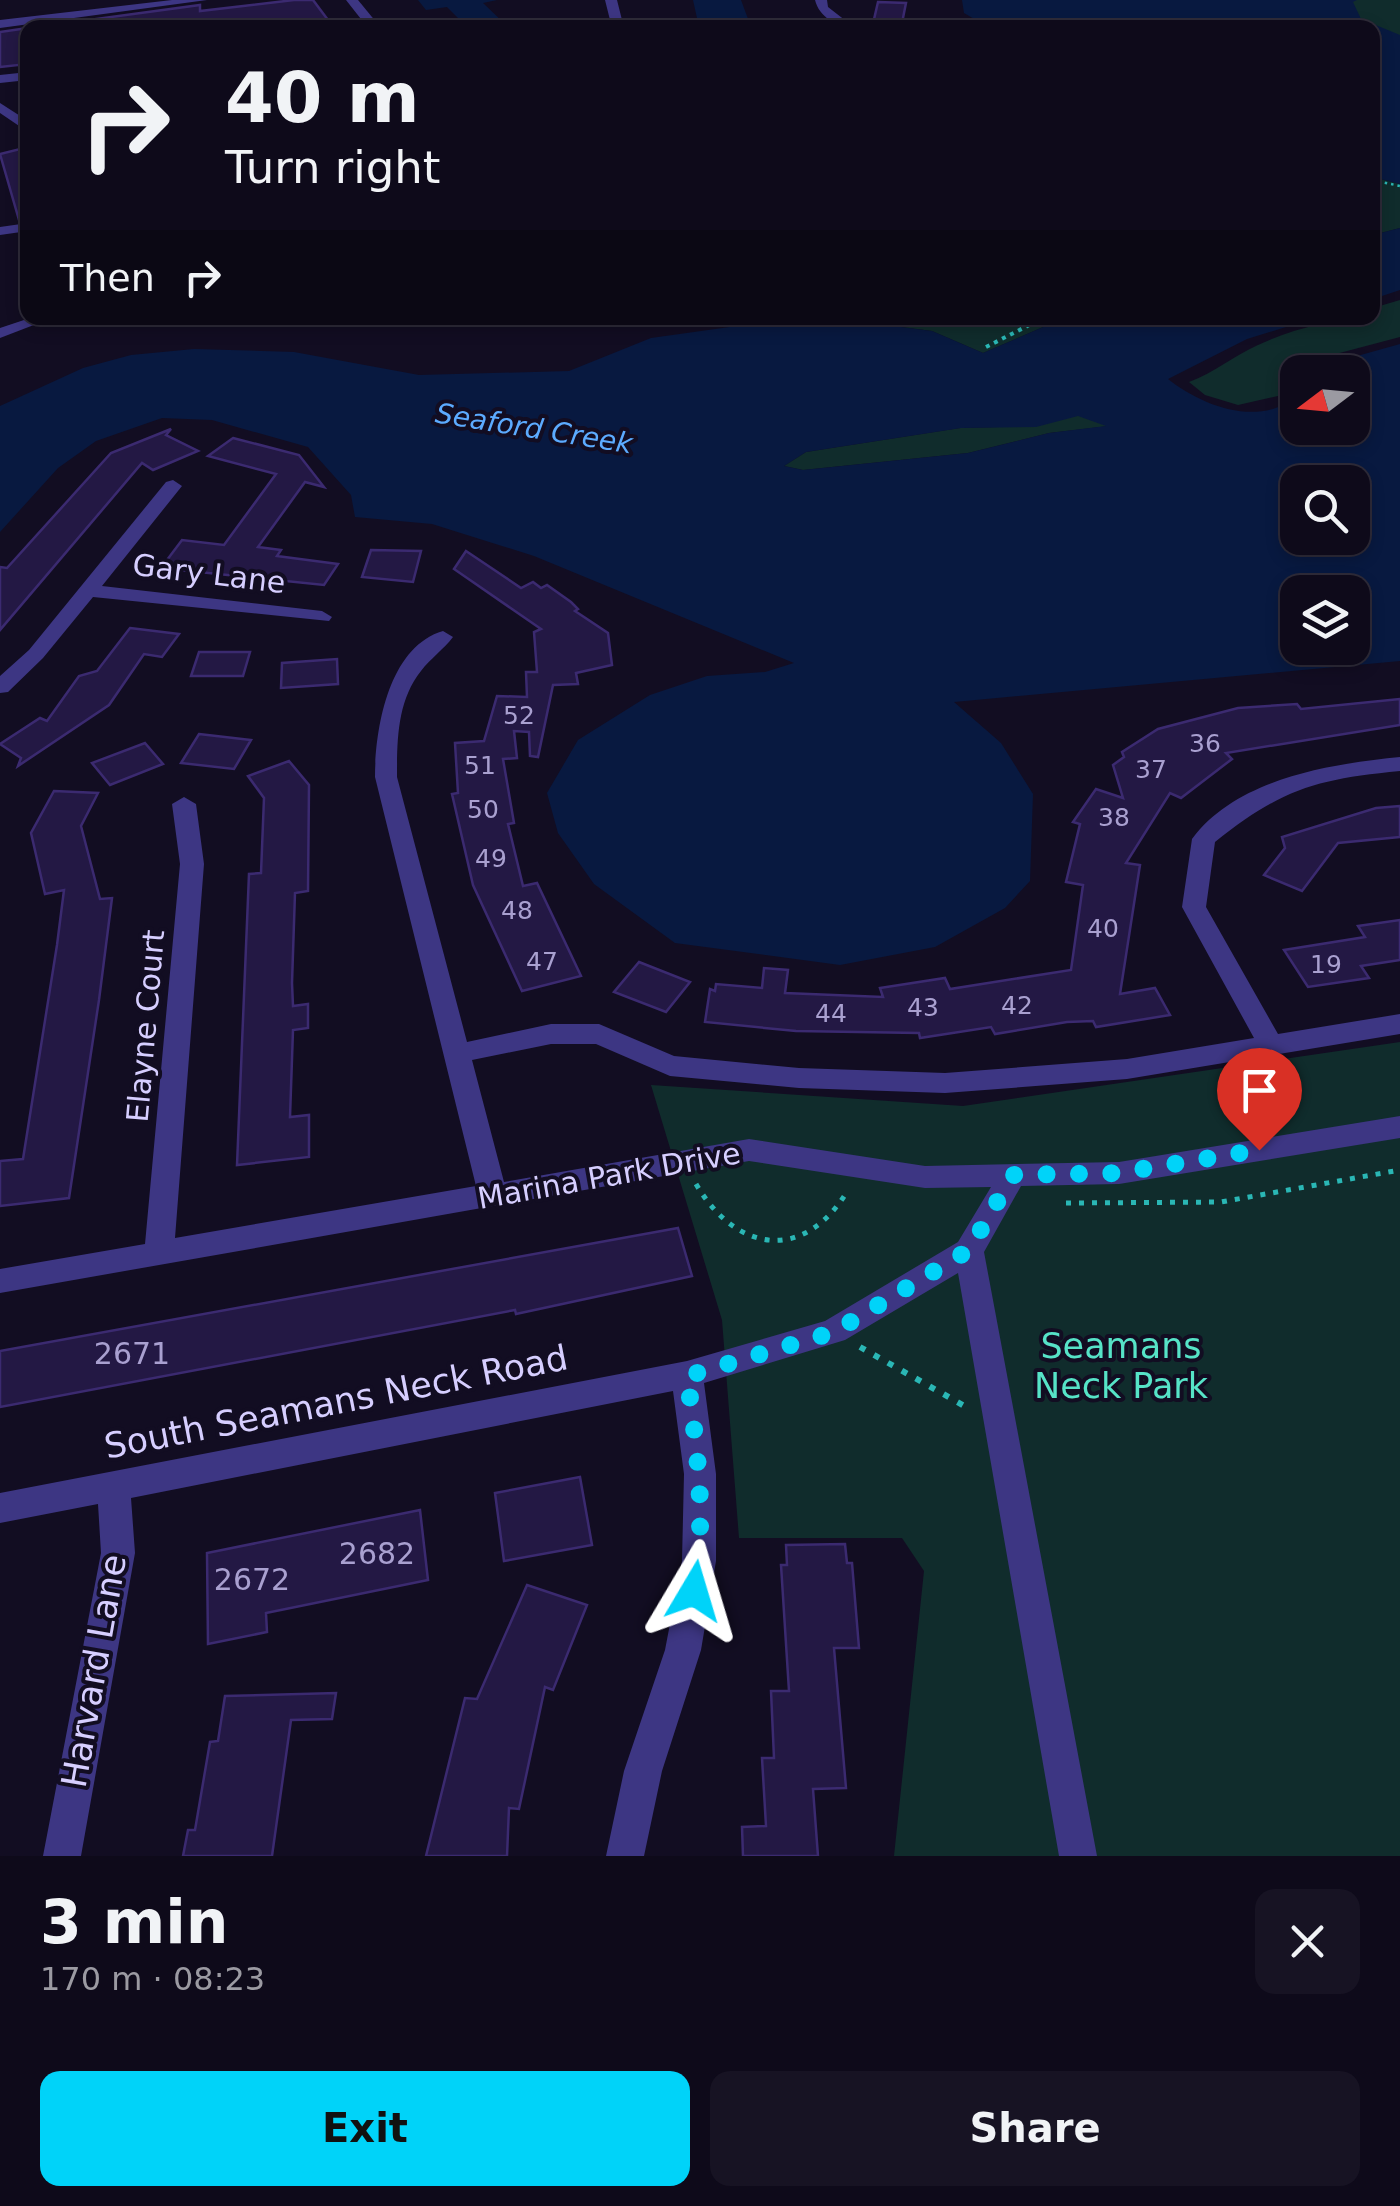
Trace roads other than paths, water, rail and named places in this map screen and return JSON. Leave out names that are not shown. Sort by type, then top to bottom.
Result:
[{"type":"street","points":[[34,20],[201,0]]},
{"type":"street","points":[[352,0],[368,20]]},
{"type":"street","points":[[821,0],[823,8],[839,20]]},
{"type":"street","points":[[0,687],[36,654],[173,486]]},
{"type":"street","name":"Gary Lane","points":[[90,590],[322,617]]},
{"type":"street","points":[[443,637],[404,674],[392,700],[385,737],[386,777],[493,1196]]},
{"type":"street","points":[[1271,1045],[1194,907],[1204,838],[1253,798],[1314,773],[1400,764]]},
{"type":"street","name":"Elayne Court","points":[[159,1254],[192,864],[184,804]]},
{"type":"street","points":[[456,1054],[551,1034],[599,1034],[670,1066],[798,1078],[946,1083],[1127,1069],[1400,1024]]},
{"type":"street","name":"Marina Park Drive","points":[[0,1282],[749,1150],[925,1177],[1118,1173],[1400,1127]]},
{"type":"street","points":[[1013,1175],[969,1250],[1078,1856]]},
{"type":"street","name":"South Seamans Neck Road","points":[[0,1508],[687,1376],[834,1332],[969,1250]]},
{"type":"street","points":[[625,1856],[643,1771],[683,1650],[699,1561],[700,1474],[687,1376]]},
{"type":"street","name":"Harvard Lane","points":[[62,1856],[118,1552],[114,1486]]},
{"type":"water","points":[[418,0],[497,0],[483,3],[501,20],[460,20],[447,7],[426,10]]},
{"type":"water","points":[[693,0],[741,0],[748,20],[697,20]]},
{"type":"water","points":[[962,0],[1357,0],[1353,2],[1363,20],[976,20],[964,13]]},
{"type":"water","points":[[1380,27],[1400,35],[1400,184],[1380,179]]},
{"type":"water","points":[[1400,228],[1400,290],[1380,297],[1380,233]]},
{"type":"water","name":"Seaford Creek","points":[[744,325],[885,325],[932,331],[983,353],[1048,325],[1292,325],[1247,339],[1168,379],[1197,398],[1231,410],[1266,411],[1280,407],[1280,445],[1370,445],[1370,355],[1361,355],[1400,344],[1400,661],[1370,664],[1370,575],[1280,575],[1280,665],[1356,665],[954,702],[1001,743],[1033,794],[1030,881],[1005,908],[935,947],[840,965],[675,943],[594,884],[558,833],[547,793],[578,740],[650,695],[707,676],[765,672],[794,663],[534,556],[432,524],[355,517],[351,495],[308,447],[212,420],[162,418],[96,441],[58,468],[0,532],[0,406],[83,368],[131,355],[194,349],[294,352],[419,375],[569,371],[651,338]],"holes":[[[1078,416],[1106,426],[1049,433],[968,453],[803,470],[784,466],[806,452],[961,428],[1036,427]]]},
{"type":"park label","name":"Seamans Neck Park","points":[[1121,1366]]}]
